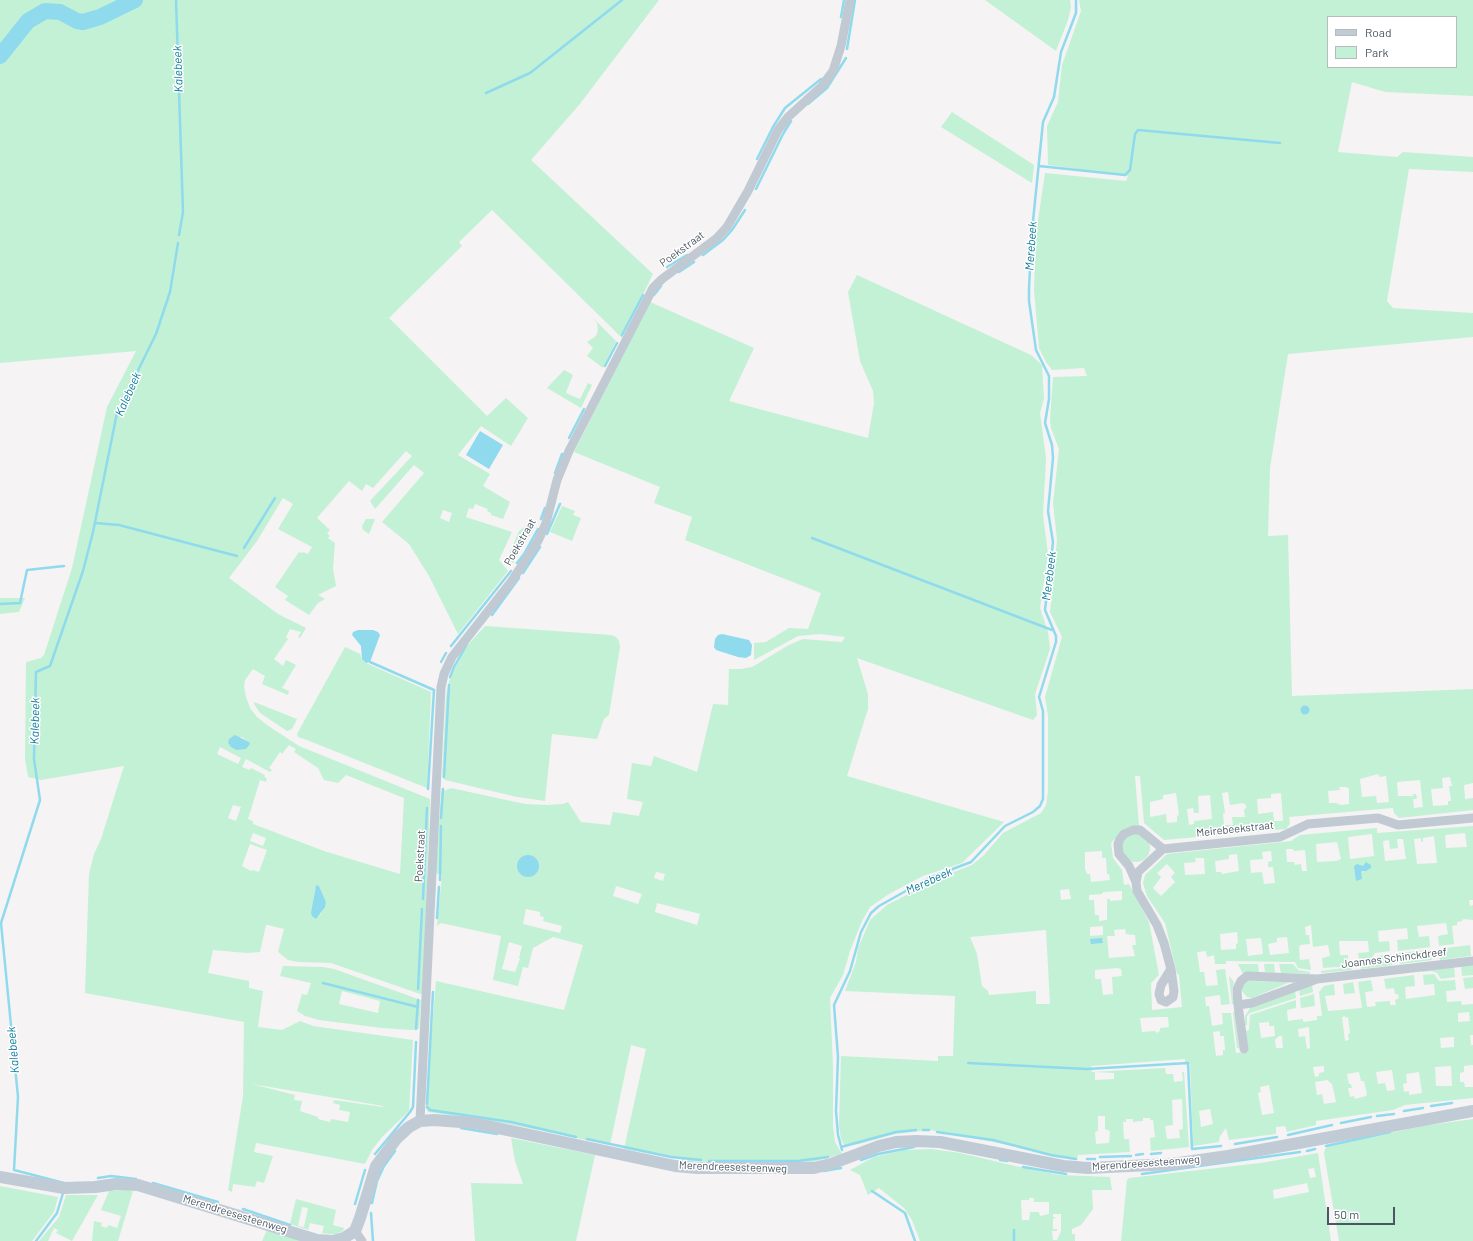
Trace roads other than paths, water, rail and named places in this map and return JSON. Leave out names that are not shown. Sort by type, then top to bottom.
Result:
[{"type":"main road","name":"Merendreesesteenweg","points":[[420,1121],[434,1120],[474,1123],[675,1166],[696,1168],[814,1168],[831,1164],[879,1146],[896,1142],[917,1141],[940,1142],[1063,1166],[1088,1168],[1172,1164],[1228,1156],[1473,1111]]},
{"type":"main road","points":[[354,1231],[360,1218],[376,1166],[397,1138],[409,1127],[420,1121]]},
{"type":"main road","name":"Merendreesesteenweg","points":[[0,1177],[64,1188],[95,1187],[116,1184],[138,1185],[317,1240],[333,1241],[344,1238],[354,1231]]},
{"type":"street","name":"Poekstraat","points":[[420,1121],[440,695],[444,674],[452,657],[511,582],[538,541],[546,523],[557,480],[569,451],[653,288],[666,275],[717,238],[727,227],[748,191],[778,130],[788,116],[822,86],[833,71],[842,46],[850,0]]},
{"type":"street","name":"Meirebeekstraat","points":[[1163,849],[1280,837],[1308,824],[1378,818],[1398,825],[1473,818]]},
{"type":"street","points":[[1136,882],[1138,872],[1163,849],[1140,830],[1133,830],[1124,834],[1118,844],[1119,854],[1129,866],[1136,882],[1137,891],[1157,925],[1164,943],[1171,969]]},
{"type":"street","name":"Joannes Schinckdreef","points":[[1244,1049],[1237,989],[1241,981],[1247,976],[1317,979],[1473,961]]},
{"type":"street","name":"Joannes Schinckdreef","points":[[1238,1005],[1252,1003],[1317,979]]},
{"type":"street","points":[[354,1231],[362,1241]]},
{"type":"water","points":[[480,431],[503,445],[489,469],[466,455]]},
{"type":"water","points":[[358,630],[373,630],[378,632],[380,635],[370,662],[366,663],[362,659],[361,646],[352,635],[353,632]]},
{"type":"water","points":[[722,634],[749,640],[752,645],[751,655],[746,658],[738,657],[716,650],[714,647],[715,639],[718,635]]},
{"type":"water","points":[[1305,705],[1310,710],[1305,715],[1300,710]]},
{"type":"water","points":[[235,735],[249,742],[250,744],[246,749],[236,750],[231,747],[228,743],[229,739]]},
{"type":"water","points":[[528,855],[536,858],[539,866],[536,874],[528,877],[520,874],[517,866],[520,858]]},
{"type":"water","points":[[1366,862],[1371,865],[1371,868],[1366,871],[1361,871],[1362,879],[1356,881],[1354,866],[1357,864],[1363,866]]},
{"type":"water","points":[[316,885],[319,886],[326,902],[325,907],[316,919],[311,913]]},
{"type":"water","points":[[1102,938],[1103,943],[1091,944],[1090,939]]},
{"type":"waterway","points":[[0,56],[28,21],[45,11],[60,12],[77,21],[83,22],[100,17],[135,0]]},
{"type":"waterway","name":"Kalebeek","points":[[176,0],[183,212],[179,235]]},
{"type":"waterway","points":[[486,93],[530,73],[622,0]]},
{"type":"waterway","points":[[841,17],[844,0]]},
{"type":"waterway","points":[[847,49],[855,0]]},
{"type":"waterway","name":"Merebeek","points":[[842,1150],[838,1135],[836,1111],[838,1057],[834,1005],[850,971],[861,932],[871,913],[879,906],[929,878],[971,862],[1005,826],[1033,812],[1040,806],[1043,799],[1043,711],[1039,697],[1056,642],[1056,636],[1045,610],[1053,542],[1048,511],[1053,458],[1052,445],[1045,423],[1049,399],[1049,376],[1036,350],[1029,301],[1029,288],[1032,231],[1043,122],[1054,97],[1061,52],[1076,13],[1076,0]]},
{"type":"waterway","points":[[808,104],[827,88],[846,58]]},
{"type":"waterway","points":[[757,159],[773,127],[785,108],[821,79]]},
{"type":"waterway","points":[[756,189],[791,121]]},
{"type":"waterway","points":[[1039,166],[1125,175],[1130,170],[1135,134],[1138,130],[1280,143]]},
{"type":"waterway","points":[[703,255],[723,240],[732,230],[745,210]]},
{"type":"waterway","name":"Kalebeek","points":[[64,1183],[14,1170],[18,1097],[1,923],[40,800],[34,759],[36,672],[50,666],[83,571],[93,532],[117,413],[156,334],[170,292],[178,243]]},
{"type":"waterway","points":[[667,267],[687,255]]},
{"type":"waterway","points":[[679,272],[694,262]]},
{"type":"waterway","points":[[654,295],[661,286]]},
{"type":"waterway","points":[[622,335],[643,295]]},
{"type":"waterway","points":[[605,366],[617,343]]},
{"type":"waterway","points":[[569,438],[584,409]]},
{"type":"waterway","points":[[555,473],[562,454]]},
{"type":"waterway","points":[[244,548],[275,498]]},
{"type":"waterway","points":[[547,534],[560,504]]},
{"type":"waterway","points":[[541,519],[545,508]]},
{"type":"waterway","points":[[95,523],[119,525],[237,556]]},
{"type":"waterway","points":[[517,563],[524,554],[538,529]]},
{"type":"waterway","points":[[812,538],[1052,630]]},
{"type":"waterway","points":[[523,573],[540,547]]},
{"type":"waterway","points":[[0,604],[20,603],[27,570],[64,566]]},
{"type":"waterway","points":[[451,646],[511,571]]},
{"type":"waterway","points":[[492,615],[519,578]]},
{"type":"waterway","points":[[450,677],[467,644]]},
{"type":"waterway","points":[[441,662],[446,653]]},
{"type":"waterway","points":[[370,662],[434,690],[428,789]]},
{"type":"waterway","points":[[444,777],[449,685]]},
{"type":"waterway","points":[[441,818],[443,789]]},
{"type":"waterway","points":[[423,899],[427,808]]},
{"type":"waterway","points":[[440,880],[441,826]]},
{"type":"waterway","points":[[437,918],[439,887]]},
{"type":"waterway","points":[[418,989],[422,909]]},
{"type":"waterway","points":[[323,983],[418,1007]]},
{"type":"waterway","points":[[427,1104],[433,992]]},
{"type":"waterway","points":[[416,1029],[418,1000]]},
{"type":"waterway","points":[[375,1154],[413,1107],[416,1042]]},
{"type":"waterway","points":[[968,1063],[1087,1069],[1188,1063],[1192,1149],[1221,1146]]},
{"type":"waterway","points":[[1431,1106],[1452,1103]]},
{"type":"waterway","points":[[427,1107],[430,1110],[511,1122],[576,1137]]},
{"type":"waterway","points":[[1404,1111],[1423,1108]]},
{"type":"waterway","points":[[1377,1116],[1394,1114]]},
{"type":"waterway","points":[[1341,1123],[1371,1117]]},
{"type":"waterway","points":[[1288,1135],[1332,1125]]},
{"type":"waterway","points":[[461,1128],[497,1134]]},
{"type":"waterway","points":[[841,1147],[896,1132],[916,1130]]},
{"type":"waterway","points":[[923,1130],[929,1130]]},
{"type":"waterway","points":[[937,1132],[993,1140],[1051,1155],[1076,1159]]},
{"type":"waterway","points":[[1326,1146],[1390,1132]]},
{"type":"waterway","points":[[1235,1144],[1277,1137]]},
{"type":"waterway","points":[[587,1139],[671,1157],[701,1160]]},
{"type":"waterway","points":[[861,1160],[878,1154],[914,1147]]},
{"type":"waterway","points":[[1307,1151],[1315,1149]]},
{"type":"waterway","points":[[372,1203],[377,1181],[384,1166],[395,1151]]},
{"type":"waterway","points":[[1142,1174],[1300,1152]]},
{"type":"waterway","points":[[1151,1154],[1161,1153]]},
{"type":"waterway","points":[[1136,1155],[1143,1154]]},
{"type":"waterway","points":[[1100,1157],[1131,1156]]},
{"type":"waterway","points":[[709,1161],[798,1161],[828,1157]]},
{"type":"waterway","points":[[1087,1159],[1095,1159]]},
{"type":"waterway","points":[[1000,1160],[1007,1161]]},
{"type":"waterway","points":[[1023,1167],[1066,1174]]},
{"type":"waterway","points":[[824,1171],[841,1168]]},
{"type":"waterway","points":[[355,1204],[365,1170]]},
{"type":"waterway","points":[[98,1178],[111,1176],[136,1179]]},
{"type":"waterway","points":[[153,1183],[218,1202]]},
{"type":"waterway","name":"Merebeek","points":[[872,1191],[905,1213],[915,1241]]},
{"type":"waterway","name":"Kalebeek","points":[[36,1241],[57,1213],[63,1193]]},
{"type":"waterway","points":[[243,1209],[290,1225]]},
{"type":"waterway","points":[[371,1213],[373,1241]]},
{"type":"waterway","points":[[1014,1230],[1014,1241]]}]
